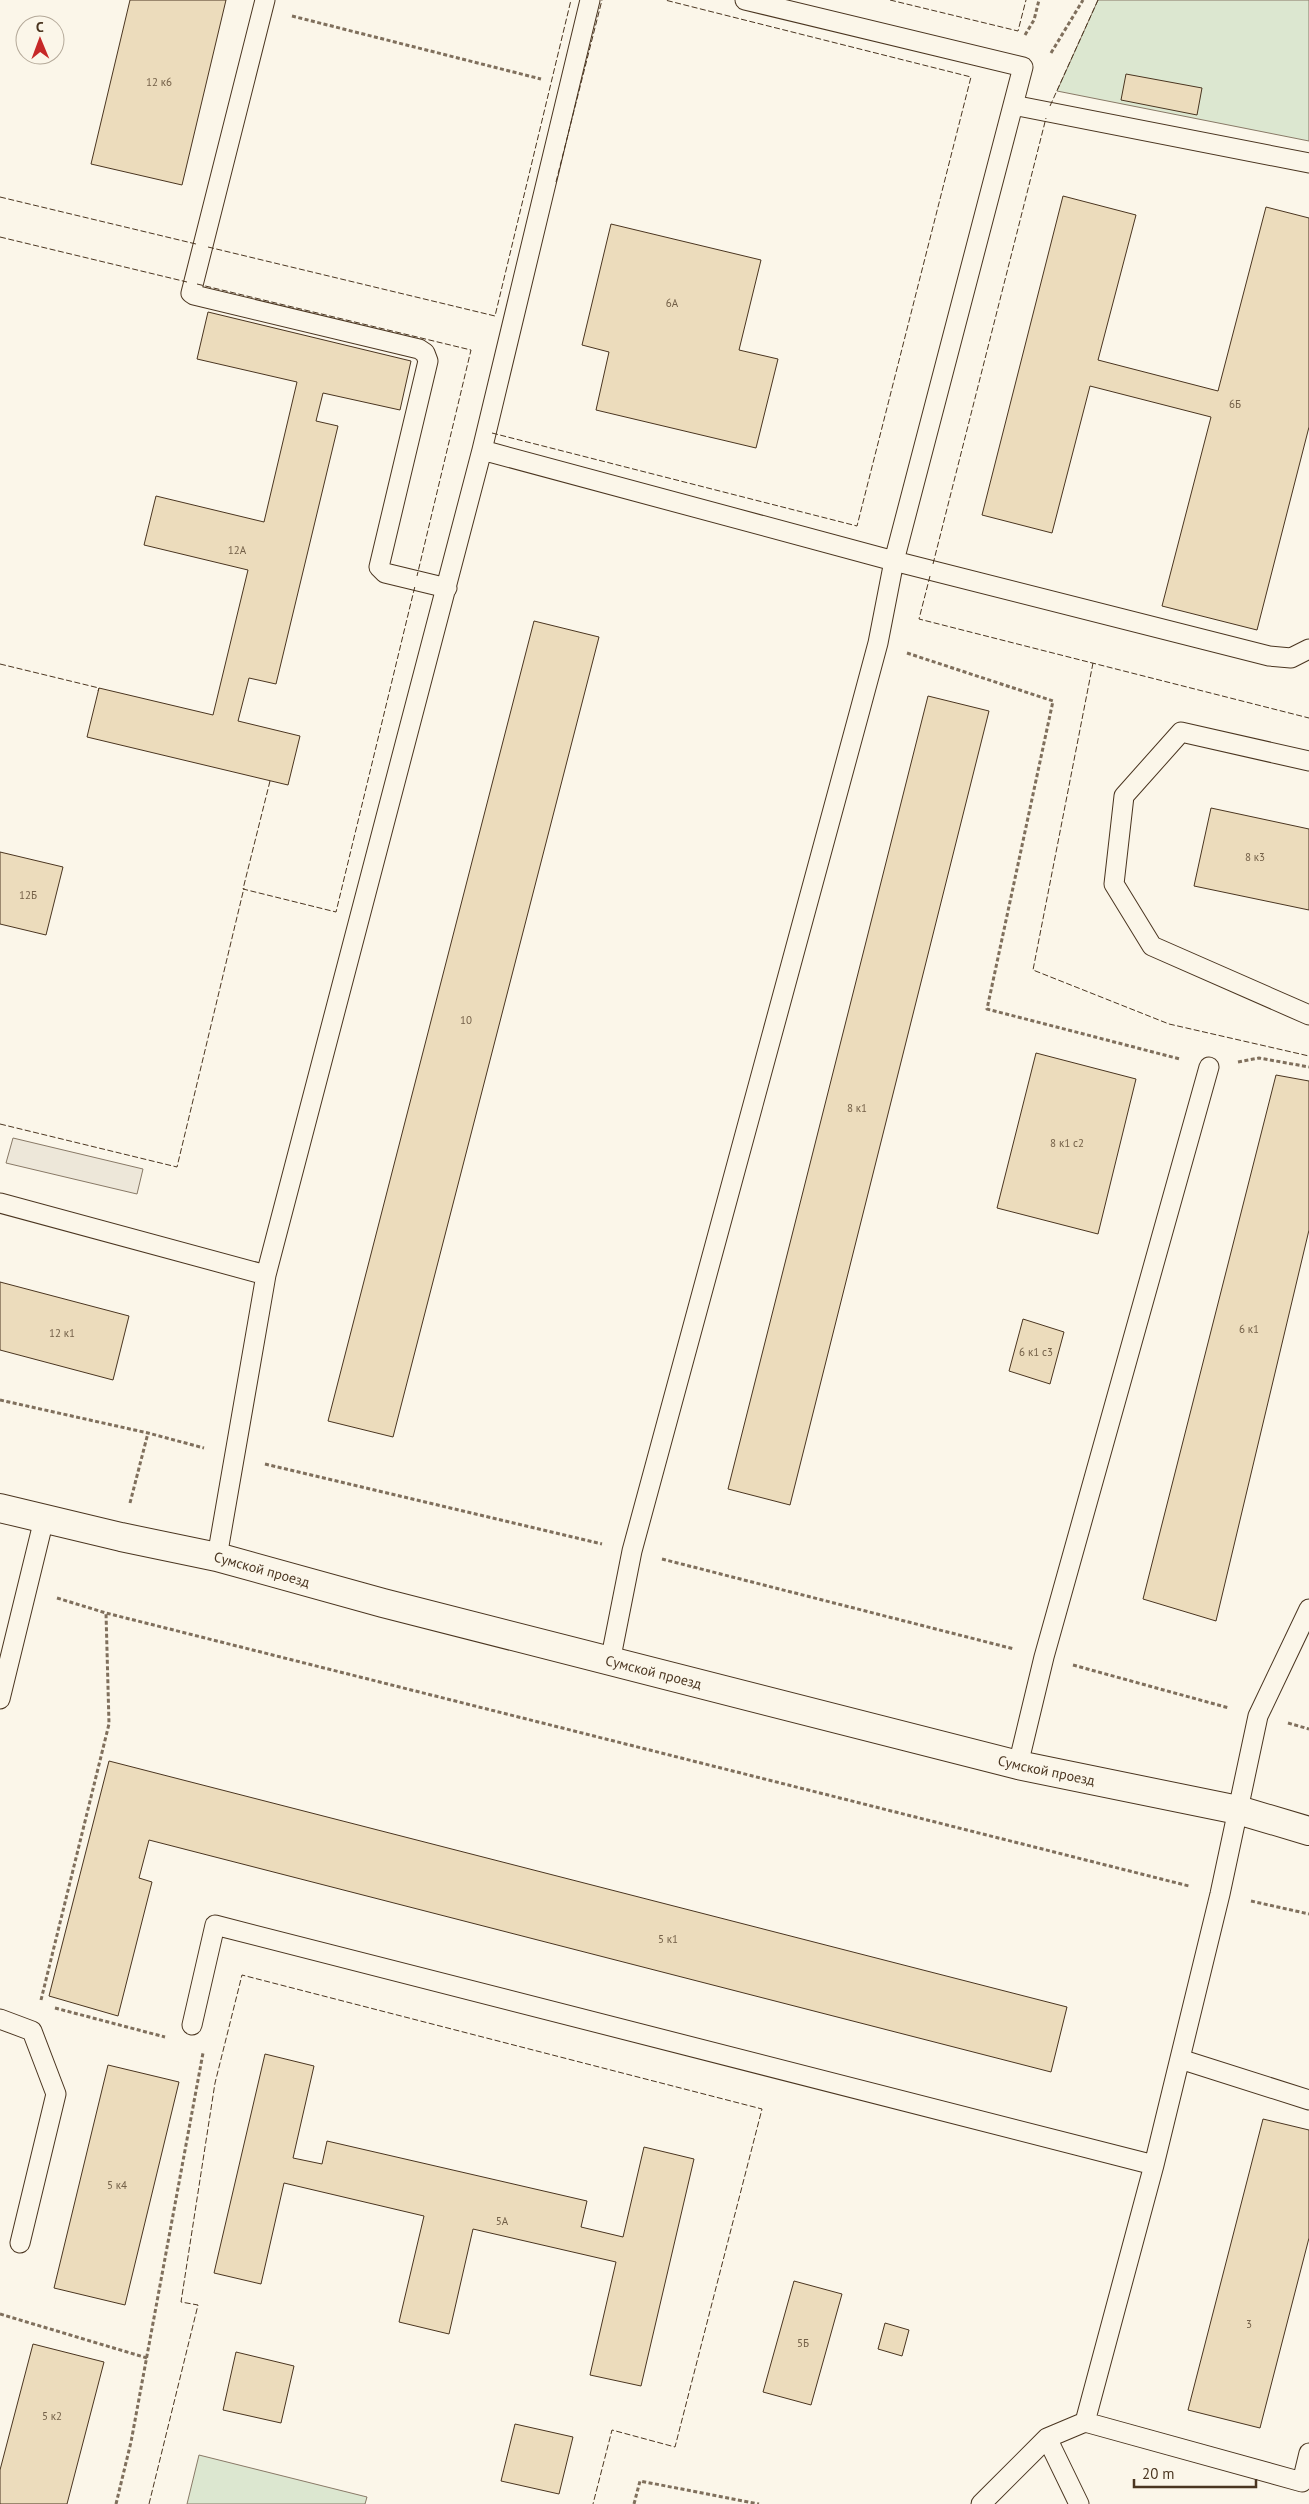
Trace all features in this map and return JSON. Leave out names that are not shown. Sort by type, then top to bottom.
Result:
[{"type":"street","name":"Сумской проезд","points":[[0,1508],[216,1557],[610,1662],[1018,1765],[1238,1810],[1309,1831]]},
{"type":"lane","points":[[216,1557],[266,1275],[447,588],[590,0]]},
{"type":"lane","points":[[610,1662],[632,1551],[878,643],[894,561],[1013,105],[1016,65],[745,0]]},
{"type":"lane","points":[[264,4],[191,293],[419,349],[425,353],[428,361],[379,567],[385,574],[447,588]]},
{"type":"lane","points":[[1013,105],[1309,163]]},
{"type":"lane","points":[[482,450],[894,561],[1269,656],[1291,658],[1309,649]]},
{"type":"lane","points":[[1309,761],[1181,732],[1124,796],[1114,884],[1152,946],[1309,1015]]},
{"type":"lane","points":[[1018,1765],[1044,1657],[1209,1067]]},
{"type":"lane","points":[[0,1203],[266,1275]]},
{"type":"lane","points":[[0,1699],[44,1519]]},
{"type":"lane","points":[[1085,2422],[1154,2165],[1180,2059],[1220,1894],[1258,1716],[1309,1609]]},
{"type":"lane","points":[[192,2025],[215,1925],[1154,2165]]},
{"type":"lane","points":[[0,2018],[32,2031],[56,2094],[20,2243]]},
{"type":"lane","points":[[1180,2059],[1309,2100]]},
{"type":"lane","points":[[981,2504],[1047,2438],[1085,2422],[1302,2482],[1309,2453]]},
{"type":"lane","points":[[1047,2438],[1079,2504]]},
{"type":"path","points":[[1016,65],[1034,20],[1039,0]]},
{"type":"path","points":[[1016,65],[1052,52],[1083,0]]},
{"type":"path","points":[[264,4],[569,86]]},
{"type":"path","points":[[878,643],[1053,701],[988,1009],[1050,1025]]},
{"type":"path","points":[[130,1504],[148,1433]]},
{"type":"path","points":[[40,2004],[109,1724],[106,1613],[1220,1894],[1309,1914]]},
{"type":"path","points":[[47,2006],[166,2037]]},
{"type":"path","points":[[116,2504],[147,2358],[206,2045],[192,2025]]},
{"type":"path","points":[[0,2314],[147,2358]]},
{"type":"path","points":[[634,2504],[640,2481],[759,2504]]},
{"type":"green space","points":[[1098,0],[1309,0],[1309,141],[1057,91]]},
{"type":"green space","points":[[199,2455],[367,2497],[365,2504],[187,2504]]},
{"type":"shaded area","points":[[13,1138],[143,1169],[137,1194],[6,1163]]},
{"type":"building","points":[[130,0],[226,0],[182,185],[91,164]]},
{"type":"building","points":[[1126,74],[1202,88],[1197,115],[1121,100]]},
{"type":"building","points":[[1063,196],[1136,215],[1098,360],[1218,391],[1266,207],[1309,218],[1309,427],[1257,630],[1162,606],[1211,417],[1090,386],[1052,533],[982,515]]},
{"type":"building","points":[[611,224],[761,260],[739,350],[778,359],[756,448],[596,410],[609,352],[582,345]]},
{"type":"building","points":[[208,312],[411,361],[400,410],[323,393],[316,421],[338,426],[276,684],[249,678],[238,721],[300,736],[288,785],[87,737],[99,688],[213,715],[248,570],[144,545],[156,496],[264,522],[297,382],[197,359]]},
{"type":"building","points":[[534,621],[599,637],[393,1437],[328,1421]]},
{"type":"building","points":[[928,696],[989,711],[790,1505],[728,1489]]},
{"type":"building","points":[[1211,808],[1309,829],[1309,910],[1194,886]]},
{"type":"building","points":[[0,852],[63,867],[46,935],[0,924]]},
{"type":"building","points":[[1036,1053],[1136,1079],[1098,1234],[997,1208]]},
{"type":"building","points":[[1276,1075],[1309,1081],[1309,1230],[1216,1621],[1143,1599]]},
{"type":"building","points":[[0,1282],[129,1316],[113,1380],[0,1350]]},
{"type":"building","points":[[1023,1319],[1064,1332],[1050,1384],[1009,1371]]},
{"type":"building","points":[[109,1761],[1067,2007],[1051,2072],[149,1840],[139,1878],[152,1882],[118,2016],[49,1996]]},
{"type":"building","points":[[265,2054],[314,2066],[293,2158],[322,2164],[327,2141],[587,2201],[581,2227],[623,2237],[644,2147],[694,2159],[641,2386],[590,2375],[616,2262],[473,2229],[449,2334],[399,2322],[424,2216],[284,2183],[261,2284],[214,2273]]},
{"type":"building","points":[[108,2065],[179,2082],[125,2305],[54,2288]]},
{"type":"building","points":[[1263,2119],[1309,2130],[1309,2238],[1260,2428],[1188,2410]]},
{"type":"building","points":[[794,2281],[842,2294],[811,2405],[763,2392]]},
{"type":"building","points":[[885,2323],[909,2330],[902,2356],[878,2349]]},
{"type":"building","points":[[33,2344],[104,2362],[67,2504],[0,2504],[0,2470]]},
{"type":"building","points":[[236,2352],[294,2366],[281,2423],[223,2410]]},
{"type":"building","points":[[515,2424],[573,2437],[559,2494],[501,2481]]},
{"type":"fence","points":[[208,247],[495,316],[571,0]]},
{"type":"fence","points":[[556,182],[602,0]]},
{"type":"fence","points":[[492,433],[857,526],[971,77],[665,0]]},
{"type":"fence","points":[[890,0],[1018,31],[1026,0]]},
{"type":"fence","points":[[1050,106],[1098,0]]},
{"type":"fence","points":[[933,564],[1046,118]]},
{"type":"fence","points":[[0,197],[196,244]]},
{"type":"fence","points":[[0,237],[187,282]]},
{"type":"fence","points":[[197,284],[471,350],[417,576]]},
{"type":"fence","points":[[930,576],[919,619],[1309,718]]},
{"type":"fence","points":[[270,781],[243,889],[336,912],[415,586]]},
{"type":"fence","points":[[1093,663],[1033,970],[1169,1024],[1309,1056]]},
{"type":"fence","points":[[0,664],[99,688],[98,691]]},
{"type":"fence","points":[[0,1124],[177,1167],[244,888]]},
{"type":"fence","points":[[149,2504],[198,2305],[181,2302],[215,2083],[242,1975],[762,2109],[675,2447],[612,2430],[593,2504]]}]
